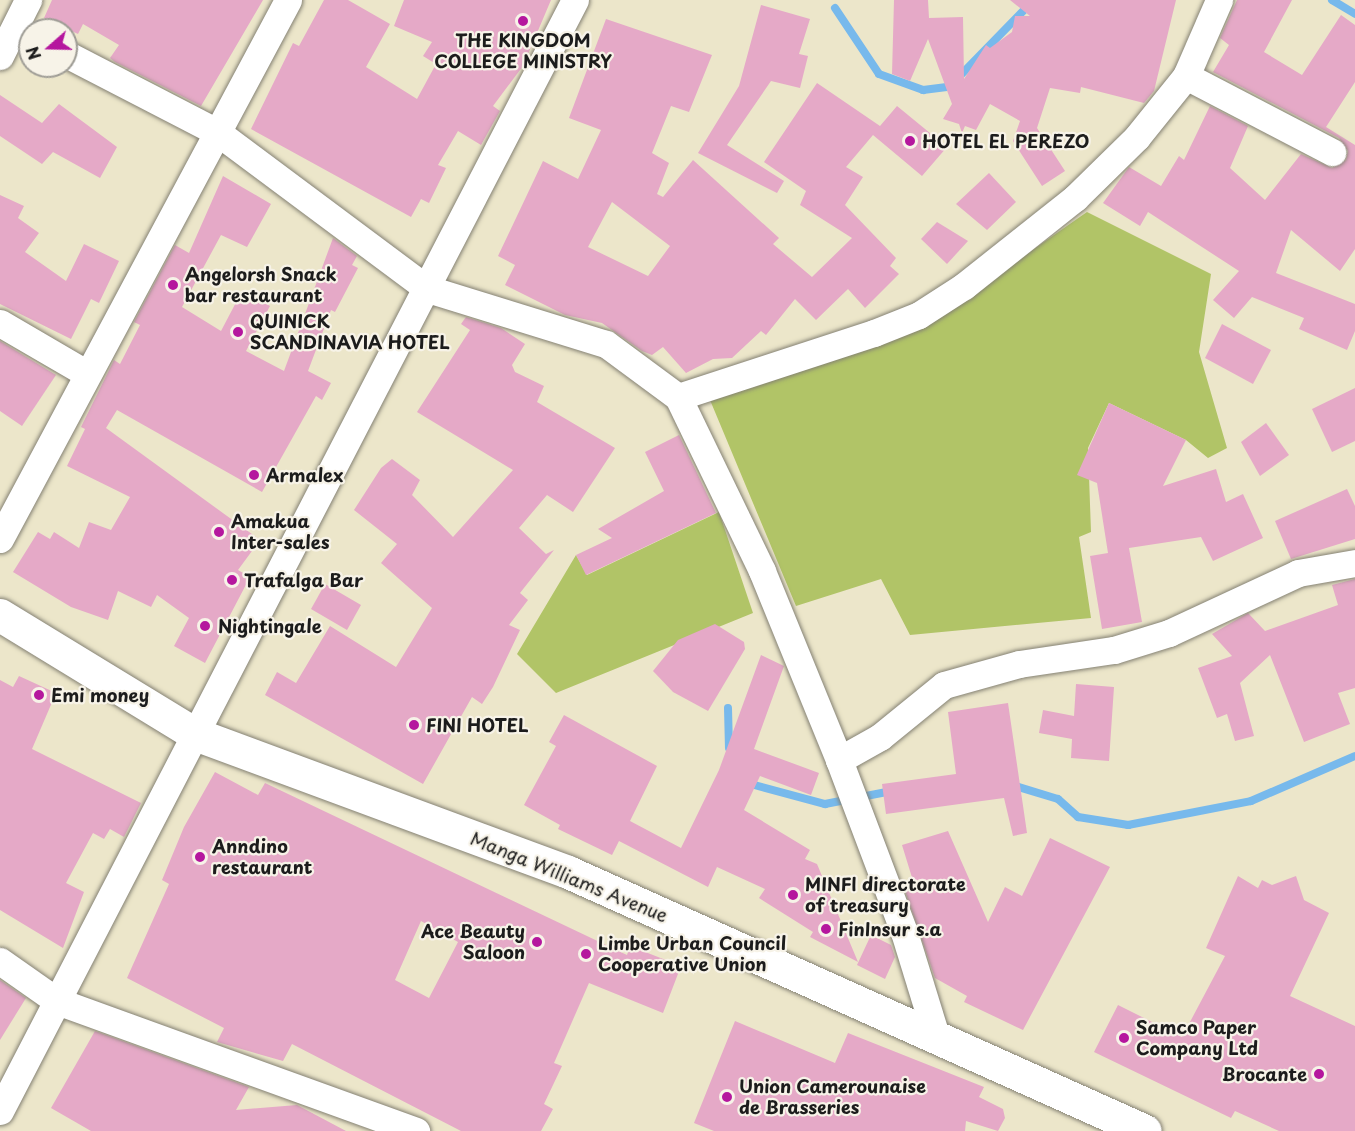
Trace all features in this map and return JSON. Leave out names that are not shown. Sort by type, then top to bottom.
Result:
[{"type":"main road","name":"Manga Williams Avenue","points":[[0,615],[195,734],[568,872],[1145,1131]]},
{"type":"street","points":[[0,56],[28,0]]},
{"type":"street","points":[[0,539],[86,373],[288,0]]},
{"type":"street","points":[[0,1111],[428,289],[575,0]]},
{"type":"street","points":[[678,397],[919,315],[1075,198],[1137,137],[1186,76],[1219,0]]},
{"type":"street","points":[[78,60],[217,132],[428,289],[606,344],[678,397],[762,571],[849,784],[936,1036]]},
{"type":"street","points":[[1186,76],[1332,152]]},
{"type":"street","points":[[0,323],[86,373]]},
{"type":"street","points":[[849,784],[880,737],[944,685],[1019,664],[1114,650],[1169,633],[1298,573],[1355,563]]},
{"type":"street","points":[[0,961],[57,1001],[406,1129]]},
{"type":"green space","points":[[1087,212],[1211,274],[1199,352],[1227,448],[1208,458],[1186,440],[1109,403],[1088,448],[1091,532],[1079,537],[1091,618],[910,635],[881,579],[796,606],[710,400],[922,327]]},
{"type":"green space","points":[[719,512],[753,613],[556,693],[517,654],[576,555],[587,575]]},
{"type":"building","points":[[52,0],[263,0],[201,106],[115,62],[110,58],[119,45],[83,24],[78,34],[78,18],[44,18]]},
{"type":"building","points":[[324,0],[348,0],[390,24],[366,67],[417,99],[436,64],[423,56],[432,42],[394,26],[404,0],[551,0],[523,66],[493,106],[500,111],[481,145],[458,131],[438,165],[446,168],[429,203],[421,199],[411,217],[251,129],[293,43],[299,46]]},
{"type":"building","points":[[894,0],[928,0],[929,18],[963,17],[964,79],[986,45],[990,48],[1012,32],[1015,16],[1030,16],[1010,0],[1176,0],[1154,91],[1144,103],[1081,87],[1080,93],[1050,88],[1037,128],[1065,171],[1042,186],[1013,141],[1020,121],[990,104],[976,130],[965,126],[962,133],[959,124],[943,119],[952,104],[928,39],[910,81],[892,74]]},
{"type":"building","points":[[1237,0],[1292,0],[1264,52],[1302,75],[1341,15],[1355,25],[1355,82],[1326,127],[1355,145],[1355,249],[1340,271],[1291,230],[1276,273],[1355,304],[1355,331],[1347,350],[1299,329],[1304,318],[1252,297],[1234,318],[1213,300],[1239,271],[1148,212],[1140,226],[1103,203],[1129,167],[1161,186],[1179,156],[1184,160],[1210,106],[1248,126],[1230,168],[1265,200],[1301,154],[1332,168],[1346,160],[1348,151],[1339,138],[1213,72],[1229,45],[1220,38]]},
{"type":"building","points":[[761,5],[810,19],[799,54],[808,56],[800,88],[771,81],[727,145],[784,181],[777,193],[698,153],[739,86]]},
{"type":"building","points":[[606,19],[712,55],[689,112],[671,106],[652,153],[669,163],[657,194],[663,197],[693,160],[779,238],[773,244],[812,277],[852,238],[800,205],[806,191],[764,162],[817,83],[880,126],[897,106],[947,147],[922,176],[873,135],[846,167],[863,177],[845,205],[896,258],[890,266],[899,274],[865,308],[848,289],[816,320],[795,299],[766,335],[761,331],[732,358],[713,359],[686,373],[663,347],[652,355],[642,351],[602,323],[565,315],[505,285],[515,265],[498,256],[543,161],[578,179],[601,130],[569,118]],"holes":[[[612,202],[670,246],[648,276],[588,247]]]},
{"type":"building","points":[[0,95],[42,123],[59,104],[117,147],[100,178],[53,152],[42,164],[0,136]]},
{"type":"building","points":[[989,173],[1016,202],[987,230],[956,204]]},
{"type":"building","points":[[223,176],[271,204],[247,247],[221,235],[182,307],[221,331],[242,291],[270,306],[246,351],[284,371],[333,238],[357,256],[352,265],[358,268],[335,312],[331,310],[308,371],[331,383],[322,400],[316,396],[262,492],[117,410],[106,428],[260,540],[238,570],[250,577],[205,663],[174,646],[189,618],[157,595],[151,607],[118,591],[108,620],[71,607],[13,572],[38,532],[50,539],[54,532],[79,548],[89,522],[111,530],[130,497],[67,466],[85,429],[81,427],[114,360],[120,364],[140,325],[134,322],[175,245],[189,253]]},
{"type":"building","points":[[0,195],[24,206],[18,218],[39,233],[25,252],[66,281],[84,244],[119,261],[99,303],[91,299],[71,339],[0,304]]},
{"type":"building","points":[[937,222],[968,241],[947,264],[921,239]]},
{"type":"building","points":[[466,317],[501,328],[525,344],[512,365],[515,372],[544,386],[537,402],[615,448],[573,512],[547,495],[519,528],[546,554],[554,550],[520,593],[528,600],[509,625],[520,630],[493,687],[482,704],[472,697],[423,784],[265,695],[277,672],[296,683],[330,626],[396,667],[432,608],[381,563],[397,544],[354,510],[381,468],[392,459],[420,480],[412,495],[453,537],[513,470],[417,412],[470,330],[461,324]]},
{"type":"building","points":[[1222,324],[1271,350],[1253,384],[1205,358]]},
{"type":"building","points":[[0,341],[56,375],[22,426],[0,411]]},
{"type":"building","points":[[1355,388],[1355,441],[1332,452],[1312,409]]},
{"type":"building","points":[[1109,403],[1186,440],[1163,486],[1216,469],[1226,502],[1243,494],[1263,538],[1213,561],[1201,537],[1129,548],[1142,622],[1102,629],[1090,556],[1108,553],[1097,483],[1077,475]]},
{"type":"building","points":[[1266,423],[1289,455],[1260,476],[1241,442]]},
{"type":"building","points":[[679,435],[716,513],[586,575],[576,555],[612,538],[598,529],[664,491],[645,452]]},
{"type":"building","points":[[1347,489],[1355,506],[1355,539],[1291,559],[1275,521]]},
{"type":"building","points":[[1355,579],[1355,688],[1338,693],[1350,724],[1304,742],[1270,655],[1240,683],[1254,736],[1235,741],[1227,714],[1217,718],[1198,668],[1232,656],[1212,634],[1248,613],[1265,631],[1338,605],[1332,585]]},
{"type":"building","points":[[325,584],[361,605],[347,630],[311,609]]},
{"type":"building","points":[[715,624],[744,642],[745,649],[708,711],[673,692],[653,671],[678,640]]},
{"type":"building","points":[[761,655],[784,666],[754,749],[819,773],[811,795],[760,776],[744,810],[810,850],[805,859],[817,864],[858,962],[810,937],[813,932],[759,898],[765,889],[717,867],[708,887],[619,841],[612,855],[558,829],[560,825],[524,805],[556,746],[549,742],[564,715],[657,766],[630,821],[681,848],[719,770]]},
{"type":"building","points":[[19,676],[56,693],[32,749],[141,803],[124,837],[110,829],[104,839],[93,833],[66,883],[84,892],[63,948],[0,910],[0,680],[13,687]]},
{"type":"building","points":[[1076,684],[1114,687],[1109,761],[1071,758],[1072,739],[1039,733],[1043,710],[1074,716]]},
{"type":"building","points":[[1008,703],[1027,833],[1013,836],[1004,798],[886,814],[882,784],[956,774],[948,712]]},
{"type":"building","points":[[215,772],[258,795],[265,783],[627,955],[630,946],[681,966],[663,1013],[589,983],[554,1063],[562,1066],[544,1104],[553,1109],[541,1131],[461,1131],[292,1044],[283,1061],[217,1042],[224,1028],[127,978],[169,884],[162,880],[184,827]],"holes":[[[421,921],[458,942],[429,998],[395,980]]]},
{"type":"building","points":[[948,831],[988,922],[1005,887],[1022,896],[1050,838],[1110,867],[1023,1030],[964,1002],[967,996],[935,978],[904,888],[914,884],[902,845]]},
{"type":"building","points":[[1238,876],[1258,888],[1262,880],[1272,885],[1296,876],[1304,900],[1329,913],[1290,996],[1355,1026],[1355,1131],[1279,1131],[1235,1111],[1231,1118],[1094,1052],[1118,1005],[1182,1037],[1225,956],[1206,948]]},
{"type":"building","points":[[871,935],[891,945],[895,957],[885,979],[857,965]]},
{"type":"building","points":[[0,980],[26,998],[0,1040]]},
{"type":"building","points":[[735,1021],[835,1063],[848,1033],[984,1087],[979,1097],[1003,1109],[1005,1118],[998,1131],[966,1121],[965,1131],[714,1131],[694,1123]]},
{"type":"building","points":[[95,1031],[249,1087],[236,1110],[297,1105],[346,1131],[91,1131],[51,1108]]},
{"type":"waterway","points":[[835,8],[879,74],[923,90],[949,87],[1034,0]]},
{"type":"waterway","points":[[1332,0],[1355,14]]},
{"type":"waterway","points":[[728,708],[729,748]]},
{"type":"waterway","points":[[1012,785],[1058,799],[1078,817],[1128,825],[1251,801],[1355,756]]},
{"type":"waterway","points":[[747,783],[825,804],[892,791]]},
{"type":"place","name":"THE KINGDOM COLLEGE MINISTRY","points":[[523,21]]},
{"type":"place","name":"HOTEL EL PEREZO","points":[[910,141]]},
{"type":"place","name":"Angelorsh Snack bar restaurant","points":[[173,285]]},
{"type":"place","name":"QUINICK SCANDINAVIA HOTEL","points":[[238,332]]},
{"type":"place","name":"Armalex","points":[[254,475]]},
{"type":"place","name":"Amakua Inter-sales","points":[[219,532]]},
{"type":"place","name":"Trafalga Bar","points":[[232,580]]},
{"type":"place","name":"Nightingale","points":[[205,626]]},
{"type":"place","name":"Emi money","points":[[39,695]]},
{"type":"place","name":"FINI HOTEL","points":[[414,725]]},
{"type":"place","name":"Anndino restaurant","points":[[200,857]]},
{"type":"place","name":"MINFI directorate of treasury","points":[[793,895]]},
{"type":"place","name":"FinInsur s.a","points":[[826,929]]},
{"type":"place","name":"Ace Beauty Saloon","points":[[537,942]]},
{"type":"place","name":"Limbe Urban Council Cooperative Union","points":[[586,954]]},
{"type":"place","name":"Samco Paper Company Ltd","points":[[1124,1038]]},
{"type":"place","name":"Brocante","points":[[1319,1074]]},
{"type":"place","name":"Union Camerounaise de Brasseries","points":[[727,1097]]}]
